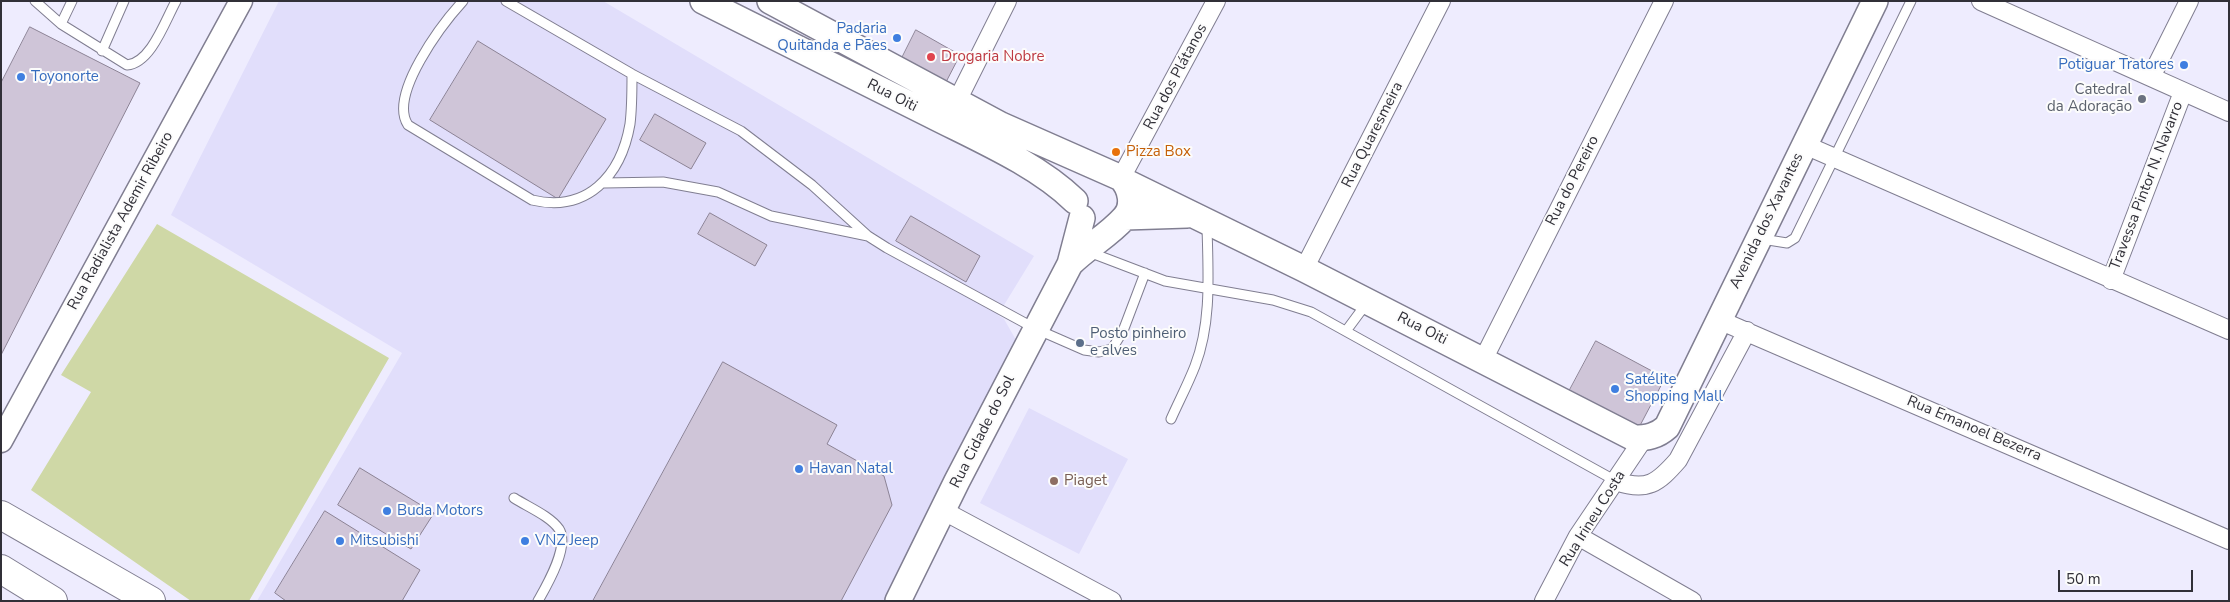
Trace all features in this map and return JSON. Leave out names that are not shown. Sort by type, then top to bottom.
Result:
[{"type":"main road","name":"Rua Oiti","points":[[703,1],[951,125],[1027,166],[1050,181],[1079,209]]},
{"type":"main road","name":"Avenida dos Xavantes","points":[[1649,437],[1667,427],[1875,1]]},
{"type":"main road","name":"Rua Oiti","points":[[779,3],[1001,124],[1116,177],[1304,270],[1634,438],[1649,437]]},
{"type":"main road","points":[[1089,175],[1116,177],[1130,196],[1121,220],[1105,227],[1092,225],[1079,209],[1078,186],[1089,175]]},
{"type":"main road","name":"Rua Cidade do Sol","points":[[1077,257],[1079,209]]},
{"type":"main road","name":"Rua Oiti","points":[[1121,220],[1199,219]]},
{"type":"main road","name":"Rua Cidade do Sol","points":[[898,601],[942,510],[1036,329],[1077,257],[1121,220]]},
{"type":"main road","points":[[1,515],[151,601]]},
{"type":"main road","points":[[1,569],[53,601]]},
{"type":"street","name":"Rua Radialista Ademir Ribeiro","points":[[1,441],[241,1]]},
{"type":"street","points":[[957,101],[1007,1]]},
{"type":"street","name":"Rua dos Plátanos","points":[[1116,177],[1216,1]]},
{"type":"street","name":"Rua Quaresmeira","points":[[1304,270],[1441,1]]},
{"type":"street","name":"Rua do Pereiro","points":[[1483,360],[1664,1]]},
{"type":"street","points":[[1981,1],[2229,112]]},
{"type":"street","points":[[2152,77],[2189,1]]},
{"type":"street","name":"Travessa Pintor N. Navarro","points":[[2111,280],[2183,92]]},
{"type":"street","points":[[1804,145],[2229,330]]},
{"type":"street","name":"Rua Emanoel Bezerra","points":[[1719,320],[2229,540]]},
{"type":"street","points":[[1616,480],[1633,487],[1645,486],[1664,476],[1678,460],[1747,331]]},
{"type":"street","name":"Rua Irineu Costa","points":[[1544,601],[1578,536],[1616,480],[1649,437]]},
{"type":"street","points":[[942,510],[1112,601]]},
{"type":"street","points":[[1578,536],[1692,601]]},
{"type":"lane","points":[[35,1],[60,24],[127,65],[137,64],[147,55],[176,1]]},
{"type":"lane","points":[[60,24],[72,1]]},
{"type":"lane","points":[[102,51],[124,1]]},
{"type":"lane","points":[[463,1],[447,20],[427,50],[408,86],[402,108],[403,118],[408,125],[532,200],[550,204],[578,201],[604,183],[620,153],[630,125],[632,74]]},
{"type":"lane","points":[[506,1],[632,74],[741,130],[812,185],[868,236],[1036,329],[1084,350],[1099,352],[1112,349],[1123,331],[1145,273]]},
{"type":"lane","points":[[1759,238],[1787,243],[1795,238],[1910,1]]},
{"type":"lane","points":[[604,183],[663,182],[718,192],[771,216],[868,236]]},
{"type":"lane","points":[[1171,419],[1195,366],[1206,315],[1208,288],[1199,219]]},
{"type":"lane","points":[[1077,257],[1145,273],[1165,281],[1273,300],[1311,312],[1616,480]]},
{"type":"lane","points":[[1346,331],[1368,302]]},
{"type":"lane","points":[[514,498],[549,520],[559,528],[562,536],[552,577],[538,601]]},
{"type":"shaded area","points":[[279,1],[603,1],[1034,256],[998,315],[1004,319],[1020,347],[887,601],[257,601],[402,353],[171,215]]},
{"type":"shaded area","name":"Piaget","points":[[1029,408],[1128,459],[1079,554],[980,503]]},
{"type":"green space","points":[[157,224],[389,358],[249,601],[191,601],[31,490],[91,392],[61,375]]},
{"type":"building","points":[[30,27],[140,83],[1,355],[1,83]]},
{"type":"building","name":"Drogaria Nobre","points":[[916,30],[960,55],[945,84],[901,60]]},
{"type":"building","points":[[478,41],[606,119],[558,199],[430,120]]},
{"type":"building","points":[[655,114],[706,143],[691,169],[640,140]]},
{"type":"building","points":[[710,213],[767,245],[755,266],[698,234]]},
{"type":"building","points":[[911,216],[980,256],[966,282],[896,241]]},
{"type":"building","name":"Satélite Shopping Mall","points":[[1596,341],[1665,378],[1634,437],[1565,399]]},
{"type":"building","name":"Havan Natal","points":[[723,362],[837,425],[827,444],[884,476],[892,505],[841,601],[593,601]]},
{"type":"building","points":[[360,468],[434,513],[411,549],[338,505]]},
{"type":"building","name":"Mitsubishi","points":[[325,511],[420,570],[402,601],[286,601],[275,593]]},
{"type":"place","name":"Padaria Quitanda e Pães","points":[[897,38]]},
{"type":"place","name":"Drogaria Nobre","points":[[931,57]]},
{"type":"place","name":"Potiguar Tratores","points":[[2184,65]]},
{"type":"place","name":"Toyonorte","points":[[21,77]]},
{"type":"place","name":"Catedral da Adoração","points":[[2142,99]]},
{"type":"place","name":"Pizza Box","points":[[1116,152]]},
{"type":"place","name":"Posto pinheiro e alves","points":[[1080,343]]},
{"type":"place","name":"Satélite Shopping Mall","points":[[1615,389]]},
{"type":"place","name":"Havan Natal","points":[[799,469]]},
{"type":"place","name":"Piaget","points":[[1054,481]]},
{"type":"place","name":"Buda Motors","points":[[387,511]]},
{"type":"place","name":"Mitsubishi","points":[[340,541]]},
{"type":"place","name":"VNZ Jeep","points":[[525,541]]}]
